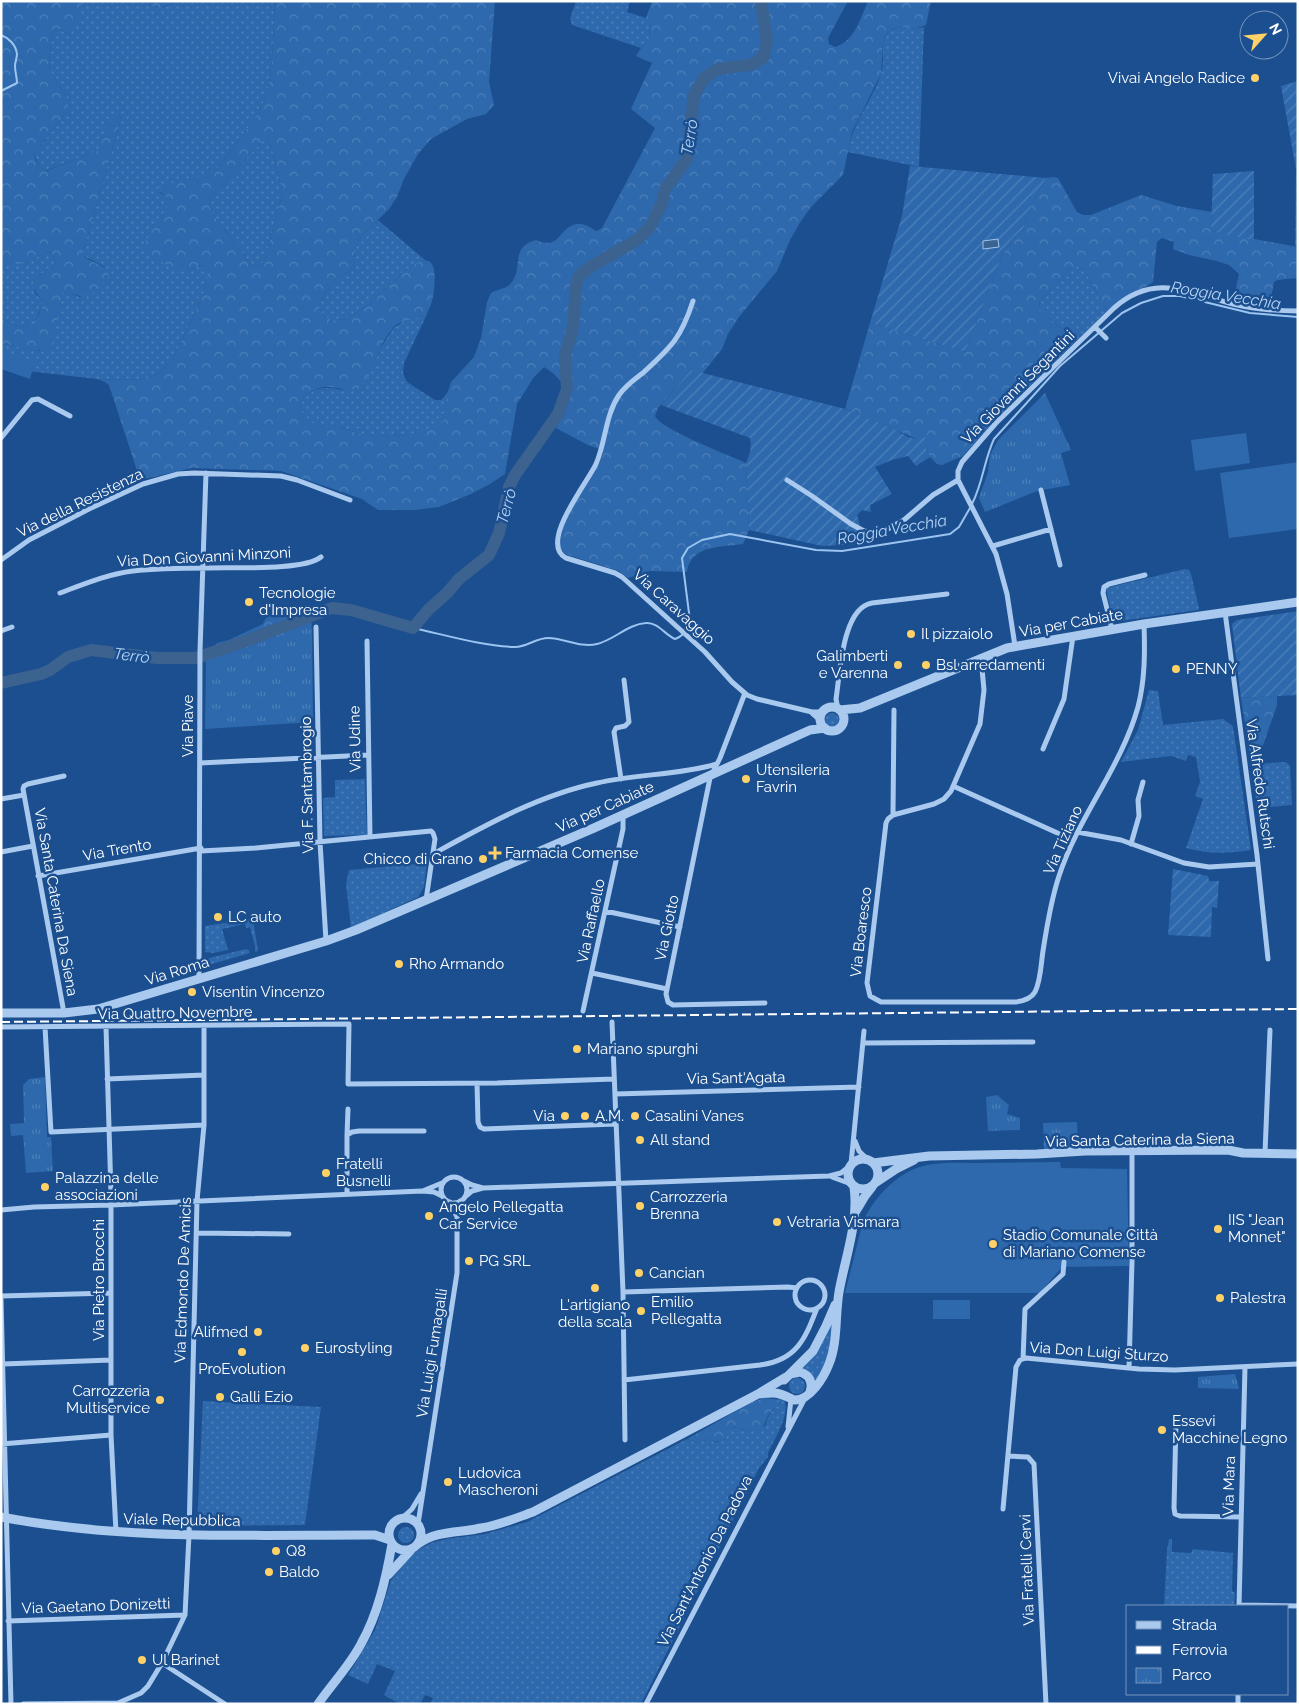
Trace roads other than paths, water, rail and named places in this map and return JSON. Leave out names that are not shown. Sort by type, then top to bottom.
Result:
[{"type":"street","name":"Via Giovanni Segantini","points":[[958,480],[958,471],[962,462],[996,423],[1095,326],[1128,298],[1144,291],[1174,288],[1190,290],[1231,303],[1255,308],[1298,311]]},
{"type":"street","name":"Via Caravaggio","points":[[694,301],[683,329],[672,346],[625,388],[616,399],[608,418],[595,466],[570,507],[557,544],[559,552],[566,558],[622,577],[705,652],[745,693],[757,699],[828,715]]},
{"type":"street","points":[[1095,326],[1106,338]]},
{"type":"street","points":[[1,438],[32,400],[38,399],[70,416]]},
{"type":"street","name":"Via della Resistenza","points":[[1,560],[21,544],[138,486],[178,474],[284,476],[350,500]]},
{"type":"street","name":"Via Piave","points":[[200,979],[200,652],[206,474]]},
{"type":"street","points":[[787,480],[851,524],[864,531],[875,533],[884,531],[904,520],[933,495],[958,480],[993,546],[999,563],[1007,594],[1015,646]]},
{"type":"street","points":[[1041,490],[1060,564]]},
{"type":"street","points":[[993,546],[1051,529]]},
{"type":"street","name":"Via Don Giovanni Minzoni","points":[[60,592],[121,573],[154,570],[268,567],[309,563],[321,557]]},
{"type":"street","points":[[1112,629],[1103,591],[1104,587],[1145,575]]},
{"type":"street","points":[[844,720],[828,715],[836,699],[850,624],[860,608],[872,603],[947,594]]},
{"type":"street","name":"Via per Cabiate","points":[[356,930],[622,815],[810,730],[828,715],[860,708],[1015,646],[1144,624],[1298,602]]},
{"type":"street","name":"Via Alfredo Rutschi","points":[[1225,612],[1258,864],[1268,959]]},
{"type":"street","name":"Via Tiziano","points":[[926,1003],[1016,1002],[1026,1000],[1033,995],[1038,982],[1053,894],[1065,857],[1116,760],[1136,713],[1143,676],[1144,624]]},
{"type":"street","points":[[1,631],[12,627]]},
{"type":"street","name":"Via F. Santambrogio","points":[[316,627],[320,842],[326,941]]},
{"type":"street","points":[[1044,749],[1064,699],[1073,636]]},
{"type":"street","name":"Via Udine","points":[[367,641],[370,837]]},
{"type":"street","points":[[893,816],[937,803],[947,796],[954,786],[981,720],[984,684],[981,658]]},
{"type":"street","points":[[621,779],[614,732],[616,728],[625,726],[629,722],[624,680]]},
{"type":"street","name":"Via Giotto","points":[[667,990],[711,774],[717,764],[745,693]]},
{"type":"street","name":"Via per Cabiate","points":[[828,715],[831,731],[838,730],[843,725],[844,720],[860,708]]},
{"type":"street","name":"Via Boaresco","points":[[894,710],[893,816],[888,819],[886,825],[868,990],[871,997],[881,1002],[926,1003]]},
{"type":"street","points":[[200,763],[368,755]]},
{"type":"street","points":[[426,900],[433,854],[485,826],[541,801],[589,785],[621,779],[685,772],[717,764]]},
{"type":"street","points":[[1,798],[24,795],[23,790],[26,785],[64,776]]},
{"type":"street","points":[[1131,844],[1139,816],[1138,800],[1143,782]]},
{"type":"street","points":[[954,786],[1073,840]]},
{"type":"street","name":"Via Santa Caterina Da Siena","points":[[24,795],[64,1013]]},
{"type":"street","name":"Via Raffaello","points":[[583,1011],[623,829],[622,815]]},
{"type":"street","name":"Via Trento","points":[[38,876],[201,850],[320,842],[431,831],[435,839],[433,854]]},
{"type":"street","points":[[1077,832],[1121,840],[1184,863],[1209,867],[1258,864]]},
{"type":"street","points":[[1,852],[33,846]]},
{"type":"street","points":[[605,911],[680,927]]},
{"type":"street","name":"Via Roma","points":[[1,1014],[64,1013],[102,1008],[326,941],[356,930]]},
{"type":"street","points":[[592,973],[667,990],[667,1000],[673,1005],[765,1003]]},
{"type":"street","points":[[612,1022],[623,1292],[625,1440]]},
{"type":"street","name":"Via Quattro Novembre","points":[[1,1027],[349,1024],[348,1084],[477,1083]]},
{"type":"street","name":"Via Edmondo De Amicis","points":[[185,1615],[189,1535],[197,1201],[204,1125],[204,1025]]},
{"type":"street","points":[[45,1026],[51,1132],[204,1125]]},
{"type":"street","name":"Via Pietro Brocchi","points":[[106,1027],[111,1205],[111,1435],[116,1532]]},
{"type":"street","points":[[1265,1153],[1270,1030]]},
{"type":"street","points":[[758,1394],[772,1392],[800,1400],[808,1395],[824,1374],[831,1360],[839,1293],[855,1214],[852,1186],[847,1175],[851,1165],[864,1031]]},
{"type":"street","points":[[863,1042],[1033,1042]]},
{"type":"street","points":[[106,1080],[204,1075]]},
{"type":"street","points":[[614,1079],[477,1083],[478,1122],[480,1127],[484,1129],[616,1124]]},
{"type":"street","name":"Via Sant'Agata","points":[[615,1094],[859,1088]]},
{"type":"street","points":[[347,1194],[348,1109]]},
{"type":"street","points":[[347,1135],[359,1131],[424,1131]]},
{"type":"street","points":[[854,1138],[859,1151],[871,1162],[878,1172],[874,1184],[855,1214]]},
{"type":"street","name":"Via Santa Caterina da Siena","points":[[871,1162],[929,1156],[1155,1150],[1228,1150],[1298,1154]]},
{"type":"street","name":"Via Santa Caterina da Siena","points":[[1037,1154],[1051,1157],[1227,1155],[1243,1152]]},
{"type":"street","name":"Via Santa Caterina da Siena","points":[[874,1184],[904,1165],[929,1156]]},
{"type":"street","points":[[1128,1368],[1132,1261],[1132,1156]]},
{"type":"street","points":[[1,1210],[34,1207],[422,1191],[434,1192],[450,1202],[461,1200],[472,1191],[483,1188],[829,1176],[841,1173],[860,1160],[871,1162]]},
{"type":"street","points":[[422,1191],[436,1187],[449,1177],[456,1176],[472,1186],[483,1188]]},
{"type":"street","points":[[829,1176],[841,1179],[852,1186],[864,1190],[874,1184]]},
{"type":"street","points":[[442,1182],[440,1189],[442,1196]]},
{"type":"street","points":[[461,1200],[466,1195],[467,1189],[464,1182]]},
{"type":"street","name":"Via Luigi Fumagalli","points":[[418,1525],[457,1273],[457,1218],[461,1200]]},
{"type":"street","name":"Via Luigi Fumagalli","points":[[450,1202],[457,1218]]},
{"type":"street","points":[[196,1233],[289,1234]]},
{"type":"street","points":[[1023,1359],[1025,1309],[1063,1274],[1064,1262]]},
{"type":"street","points":[[624,1380],[760,1366],[778,1361],[788,1356],[803,1341],[817,1308],[821,1305],[825,1295],[822,1286],[814,1280],[800,1284],[797,1288],[796,1298],[800,1306],[808,1310],[817,1308]]},
{"type":"street","points":[[623,1292],[788,1286],[797,1288]]},
{"type":"street","points":[[10,1704],[8,1621],[4,1585],[1,1297],[111,1293]]},
{"type":"street","points":[[788,1396],[783,1386],[786,1376],[813,1350],[826,1326],[839,1293]]},
{"type":"street","points":[[3,1364],[111,1360]]},
{"type":"street","name":"Via Don Luigi Sturzo","points":[[1003,1509],[1016,1364],[1020,1360],[1175,1370],[1298,1364]]},
{"type":"street","name":"Via Mara","points":[[1239,1605],[1245,1367]]},
{"type":"street","points":[[385,1580],[395,1566],[426,1539],[440,1534],[502,1524],[533,1512],[758,1394],[795,1372],[806,1374],[811,1384],[808,1395]]},
{"type":"street","name":"Via Sant'Antonio Da Padova","points":[[646,1704],[787,1430],[808,1395]]},
{"type":"street","name":"Via Sant'Antonio Da Padova","points":[[787,1430],[788,1396]]},
{"type":"street","points":[[1176,1422],[1175,1514],[1180,1516],[1241,1518]]},
{"type":"street","points":[[3,1444],[111,1435]]},
{"type":"street","name":"Via Fratelli Cervi","points":[[1008,1456],[1028,1457],[1033,1461],[1034,1467],[1046,1704]]},
{"type":"street","name":"Via Luigi Fumagalli","points":[[401,1519],[412,1509],[422,1491]]},
{"type":"street","name":"Viale Repubblica","points":[[4,1518],[116,1532],[189,1535],[375,1535],[391,1542]]},
{"type":"street","points":[[318,1704],[360,1646],[371,1625],[385,1580],[391,1542],[391,1527],[401,1519],[411,1519],[418,1525],[440,1534]]},
{"type":"street","points":[[391,1542],[401,1550],[415,1547],[422,1535],[418,1525]]},
{"type":"street","name":"Viale Repubblica","points":[[364,1535],[391,1527]]},
{"type":"street","points":[[23,1704],[118,1703],[141,1693],[148,1686],[162,1664],[185,1615]]},
{"type":"street","name":"Via Gaetano Donizetti","points":[[8,1621],[185,1615]]},
{"type":"street","points":[[162,1664],[225,1704]]},
{"type":"water","points":[[998,239],[999,247],[983,249],[983,241]]},
{"type":"waterway","name":"Terrò","points":[[1,683],[41,674],[68,657],[91,650],[157,658],[196,658],[332,608],[351,610],[413,628],[459,579],[489,555],[499,533],[509,487],[515,475],[558,414],[567,389],[565,356],[573,327],[576,286],[579,276],[590,267],[637,240],[650,227],[662,203],[665,189],[687,159],[694,95],[704,78],[718,69],[750,65],[763,58],[767,42],[761,1]]},
{"type":"waterway","points":[[1,35],[12,42],[17,54],[15,66],[17,83],[1,91]]},
{"type":"waterway","name":"Roggia Vecchia","points":[[972,504],[979,488],[994,439],[1060,366],[1122,313],[1141,303],[1163,296],[1180,296],[1250,313],[1298,317]]},
{"type":"waterway","name":"Roggia Vecchia","points":[[413,628],[476,642],[515,647],[548,638],[584,645],[597,644],[633,626],[650,623],[675,639],[683,634],[690,621],[682,558],[688,548],[702,540],[730,534],[816,550],[842,551],[950,534],[959,527],[970,508]]},
{"type":"railway","points":[[1,1022],[1298,1009]]},
{"type":"place","name":"Vivai Angelo Radice","points":[[1255,78]]},
{"type":"place","name":"Tecnologie d'Impresa","points":[[249,602]]},
{"type":"place","name":"Il pizzaiolo","points":[[911,634]]},
{"type":"place","name":"Galimberti e Varenna","points":[[898,665]]},
{"type":"place","name":"Bsl arredamenti","points":[[926,665]]},
{"type":"place","name":"PENNY","points":[[1176,669]]},
{"type":"place","name":"Utensileria Favrin","points":[[746,779]]},
{"type":"place","name":"Farmacia Comense","points":[[495,853]]},
{"type":"place","name":"Chicco di Grano","points":[[483,859]]},
{"type":"place","name":"LC auto","points":[[218,917]]},
{"type":"place","name":"Rho Armando","points":[[399,964]]},
{"type":"place","name":"Visentin Vincenzo","points":[[192,992]]},
{"type":"place","name":"Mariano spurghi","points":[[577,1049]]},
{"type":"place","name":"Via","points":[[565,1116]]},
{"type":"place","name":"A.M.","points":[[585,1116]]},
{"type":"place","name":"Casalini Vanes","points":[[635,1116]]},
{"type":"place","name":"All stand","points":[[640,1140]]},
{"type":"place","name":"Fratelli Busnelli","points":[[326,1173]]},
{"type":"place","name":"Palazzina delle associazioni","points":[[45,1187]]},
{"type":"place","name":"Carrozzeria Brenna","points":[[640,1206]]},
{"type":"place","name":"Angelo Pellegatta Car Service","points":[[429,1216]]},
{"type":"place","name":"Vetraria Vismara","points":[[777,1222]]},
{"type":"place","name":"IIS \"Jean Monnet\"","points":[[1218,1229]]},
{"type":"place","name":"Stadio Comunale Città di Mariano Comense","points":[[993,1244]]},
{"type":"place","name":"PG SRL","points":[[469,1261]]},
{"type":"place","name":"Cancian","points":[[639,1273]]},
{"type":"place","name":"L'artigiano della scala","points":[[595,1288]]},
{"type":"place","name":"Palestra","points":[[1220,1298]]},
{"type":"place","name":"Emilio Pellegatta","points":[[641,1311]]},
{"type":"place","name":"Alifmed","points":[[258,1332]]},
{"type":"place","name":"Eurostyling","points":[[305,1348]]},
{"type":"place","name":"ProEvolution","points":[[242,1352]]},
{"type":"place","name":"Galli Ezio","points":[[220,1397]]},
{"type":"place","name":"Carrozzeria Multiservice","points":[[160,1400]]},
{"type":"place","name":"Essevi Macchine Legno","points":[[1162,1430]]},
{"type":"place","name":"Ludovica Mascheroni","points":[[448,1482]]},
{"type":"place","name":"Q8","points":[[276,1551]]},
{"type":"place","name":"Baldo","points":[[269,1572]]},
{"type":"place","name":"Ul Barinet","points":[[142,1660]]}]
